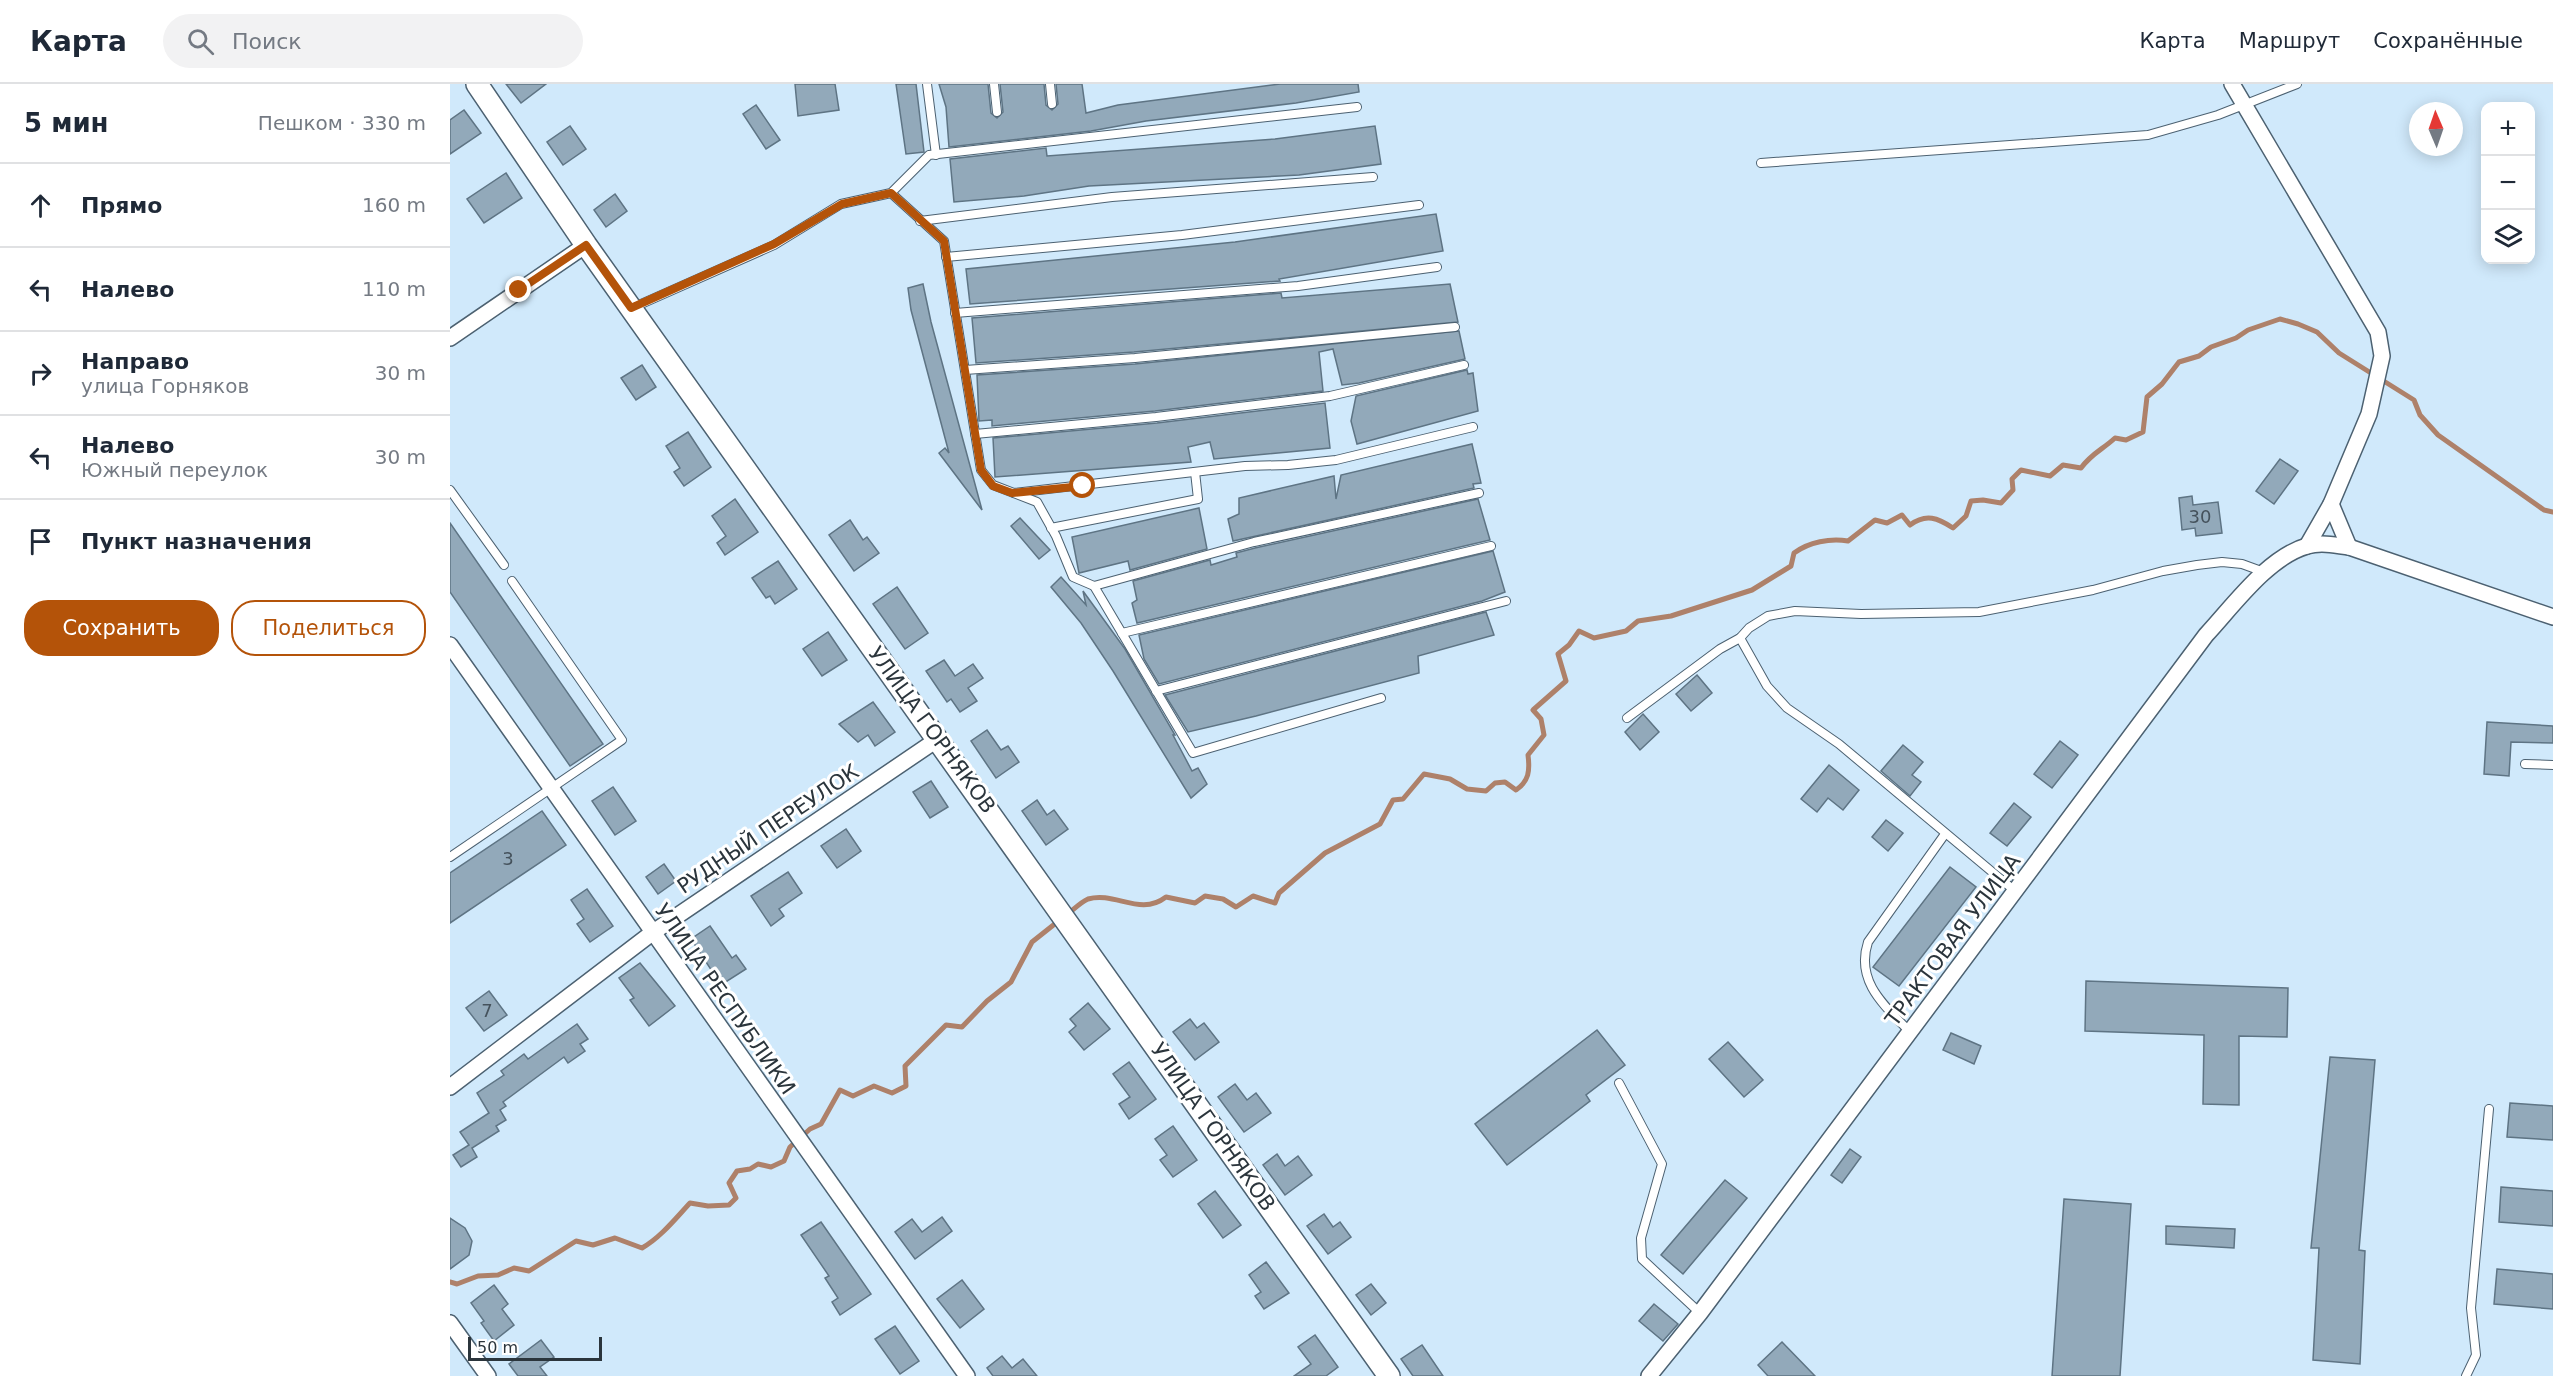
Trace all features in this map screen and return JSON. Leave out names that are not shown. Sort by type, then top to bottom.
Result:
[{"type":"street","name":"УЛИЦА ГОРНЯКОВ","points":[[477,84],[586,245],[1389,1376]]},
{"type":"street","points":[[2232,84],[2378,332],[2382,356],[2369,414],[2331,504],[2307,546]]},
{"type":"street","points":[[450,338],[586,245]]},
{"type":"street","points":[[2331,504],[2349,547]]},
{"type":"street","points":[[2307,546],[2330,544],[2349,547],[2553,617]]},
{"type":"street","name":"ТРАКТОВАЯ УЛИЦА","points":[[1649,1376],[1700,1313],[2206,635],[2264,572],[2307,546]]},
{"type":"street","name":"УЛИЦА РЕСПУБЛИКИ","points":[[450,645],[967,1376]]},
{"type":"street","name":"РУДНЫЙ ПЕРЕУЛОК","points":[[450,1087],[652,933],[938,739]]},
{"type":"street","points":[[450,1323],[488,1376]]},
{"type":"lane","points":[[927,84],[936,154]]},
{"type":"lane","points":[[994,84],[997,112]]},
{"type":"lane","points":[[1050,84],[1052,104]]},
{"type":"lane","points":[[1761,163],[2148,135],[2218,116],[2297,84]]},
{"type":"lane","points":[[631,308],[774,244],[842,204],[891,193],[929,155],[1357,107]]},
{"type":"lane","points":[[920,221],[1112,197],[1373,177]]},
{"type":"lane","points":[[891,193],[944,241],[981,470],[993,486],[1037,502],[1073,577],[1094,586],[1193,753],[1381,698]]},
{"type":"lane","points":[[946,257],[1182,235],[1419,205]]},
{"type":"lane","points":[[956,313],[1298,286],[1437,267]]},
{"type":"lane","points":[[965,370],[1135,358],[1455,327]]},
{"type":"lane","points":[[975,434],[1156,417],[1330,396],[1464,365]]},
{"type":"lane","points":[[1012,493],[1245,466],[1288,465],[1336,460],[1473,428]]},
{"type":"lane","points":[[1051,528],[1197,499],[1195,472]]},
{"type":"lane","points":[[450,490],[504,566]]},
{"type":"lane","points":[[1094,586],[1254,542],[1479,493]]},
{"type":"lane","points":[[1122,633],[1491,546]]},
{"type":"lane","points":[[1627,718],[1719,649],[1740,638],[1749,628],[1768,616],[1795,611],[1861,614],[1979,612],[2093,590],[2163,571],[2197,565],[2232,563],[2264,572]]},
{"type":"lane","points":[[450,857],[622,740],[512,581]]},
{"type":"lane","points":[[1156,691],[1506,600]]},
{"type":"lane","points":[[1740,638],[1767,686],[1787,708],[1839,744],[2015,891]]},
{"type":"lane","points":[[2525,764],[2553,765]]},
{"type":"lane","points":[[1910,1032],[1880,1001],[1866,976],[1862,959],[1868,942],[1945,834]]},
{"type":"lane","points":[[1619,1083],[1662,1164],[1641,1238],[1642,1259],[1700,1313]]},
{"type":"lane","points":[[2466,1376],[2476,1355],[2471,1308],[2489,1109]]},
{"type":"building","points":[[506,84],[546,84],[521,103]]},
{"type":"building","points":[[795,84],[835,84],[839,110],[798,116]]},
{"type":"building","points":[[896,84],[916,84],[924,152],[906,154]]},
{"type":"building","points":[[939,84],[988,84],[991,113],[997,118],[1003,112],[1000,84],[1044,84],[1046,105],[1052,110],[1058,104],[1056,84],[1082,84],[1086,113],[1118,105],[1280,84],[1358,84],[1359,92],[1296,103],[1146,121],[1091,131],[949,147],[946,107]]},
{"type":"building","points":[[756,105],[780,140],[766,149],[743,114]]},
{"type":"building","points":[[464,110],[481,133],[450,154],[450,120]]},
{"type":"building","points":[[570,126],[586,149],[563,165],[547,142]]},
{"type":"building","points":[[1375,126],[1381,164],[1299,175],[1089,186],[1024,196],[954,202],[950,159],[1046,148],[1047,156],[1275,139]]},
{"type":"building","points":[[506,173],[522,198],[484,223],[467,199]]},
{"type":"building","points":[[615,194],[627,211],[606,227],[594,210]]},
{"type":"building","points":[[1436,214],[1443,251],[1279,279],[1280,281],[970,304],[966,269],[1235,242]]},
{"type":"building","points":[[923,284],[931,322],[982,510],[939,453],[945,448],[949,453],[911,310],[908,288]]},
{"type":"building","points":[[1450,284],[1458,322],[1134,352],[976,363],[972,318],[1281,293],[1282,298]]},
{"type":"building","points":[[1459,331],[1465,359],[1359,383],[1342,385],[1333,349],[1319,352],[1323,391],[1155,411],[992,426],[992,420],[979,421],[977,375],[1135,364]]},
{"type":"building","points":[[642,365],[656,387],[636,400],[621,378]]},
{"type":"building","points":[[1467,370],[1468,374],[1473,373],[1478,411],[1357,444],[1351,421],[1356,396]]},
{"type":"building","points":[[1325,403],[1330,448],[1214,459],[1210,442],[1188,447],[1191,462],[995,477],[993,438],[1157,423]]},
{"type":"building","points":[[688,432],[711,467],[684,486],[674,472],[680,468],[666,446]]},
{"type":"building","points":[[1472,444],[1481,483],[1473,484],[1474,488],[1233,541],[1228,519],[1239,514],[1239,498],[1334,476],[1336,499],[1341,475]]},
{"type":"building","points":[[2280,459],[2298,471],[2274,504],[2256,491]]},
{"type":"building","points":[[2192,496],[2193,505],[2218,502],[2222,533],[2196,536],[2195,528],[2182,530],[2179,498]]},
{"type":"building","points":[[735,499],[758,532],[725,555],[717,543],[726,536],[712,516]]},
{"type":"building","points":[[1478,499],[1490,540],[1137,623],[1132,603],[1137,600],[1133,581],[1210,560],[1211,565],[1237,557],[1236,553],[1255,548]]},
{"type":"building","points":[[1199,508],[1207,549],[1130,570],[1128,561],[1079,573],[1072,537]]},
{"type":"building","points":[[1020,518],[1050,550],[1039,559],[1011,526]]},
{"type":"building","points":[[850,520],[863,540],[867,537],[879,553],[854,571],[829,535]]},
{"type":"building","points":[[450,523],[603,744],[570,766],[450,592]]},
{"type":"building","points":[[1493,551],[1505,592],[1482,601],[1159,684],[1144,659],[1139,635]]},
{"type":"building","points":[[778,561],[797,589],[775,604],[770,596],[766,598],[752,578]]},
{"type":"building","points":[[1061,577],[1086,605],[1083,591],[1125,649],[1175,735],[1173,735],[1192,771],[1198,768],[1207,784],[1191,798],[1113,671],[1081,623],[1051,587]]},
{"type":"building","points":[[897,587],[928,633],[905,649],[873,604]]},
{"type":"building","points":[[1486,612],[1494,635],[1418,656],[1419,673],[1256,716],[1188,732],[1165,695]]},
{"type":"building","points":[[828,632],[847,660],[822,676],[803,649]]},
{"type":"building","points":[[944,660],[955,676],[973,664],[983,678],[968,688],[977,701],[960,712],[951,699],[947,702],[926,671]]},
{"type":"building","points":[[1697,675],[1712,693],[1691,711],[1676,694]]},
{"type":"building","points":[[873,702],[895,732],[875,746],[868,735],[858,742],[839,724]]},
{"type":"building","points":[[1643,714],[1659,732],[1640,750],[1625,732]]},
{"type":"building","points":[[2487,722],[2553,726],[2553,743],[2511,742],[2509,776],[2484,774]]},
{"type":"building","points":[[987,730],[1001,750],[1008,746],[1019,762],[996,778],[971,741]]},
{"type":"building","points":[[2060,741],[2078,755],[2052,788],[2034,774]]},
{"type":"building","points":[[1903,745],[1923,762],[1912,775],[1921,782],[1910,796],[1881,771]]},
{"type":"building","points":[[1829,765],[1859,790],[1843,810],[1828,798],[1817,812],[1801,799]]},
{"type":"building","points":[[931,781],[948,807],[930,818],[913,792]]},
{"type":"building","points":[[613,787],[636,821],[615,835],[592,801]]},
{"type":"building","points":[[1037,800],[1047,815],[1054,810],[1068,829],[1046,845],[1022,811]]},
{"type":"building","points":[[2014,803],[2031,817],[2007,846],[1990,833]]},
{"type":"building","points":[[542,811],[566,845],[450,923],[450,873]]},
{"type":"building","points":[[1886,820],[1903,833],[1888,851],[1872,837]]},
{"type":"building","points":[[846,829],[861,851],[837,868],[821,846]]},
{"type":"building","points":[[664,864],[676,881],[658,894],[646,877]]},
{"type":"building","points":[[1950,867],[1976,887],[1899,986],[1873,967]]},
{"type":"building","points":[[788,872],[802,893],[779,909],[784,916],[771,926],[751,896]]},
{"type":"building","points":[[587,889],[613,926],[590,942],[577,924],[584,919],[571,900]]},
{"type":"building","points":[[710,926],[732,958],[736,955],[746,969],[721,985],[691,939]]},
{"type":"building","points":[[640,963],[675,1006],[649,1026],[630,1000],[634,998],[619,978]]},
{"type":"building","points":[[2086,981],[2288,988],[2287,1037],[2239,1036],[2239,1105],[2203,1104],[2204,1035],[2085,1031]]},
{"type":"building","points":[[489,991],[507,1015],[484,1031],[466,1008]]},
{"type":"building","points":[[1088,1003],[1110,1029],[1084,1050],[1069,1032],[1076,1026],[1070,1019]]},
{"type":"building","points":[[1190,1019],[1197,1028],[1204,1023],[1219,1042],[1195,1060],[1173,1032]]},
{"type":"building","points":[[577,1024],[588,1039],[580,1044],[585,1051],[568,1063],[564,1057],[503,1102],[506,1106],[500,1110],[506,1120],[496,1126],[499,1131],[472,1148],[477,1157],[461,1167],[453,1155],[469,1145],[460,1132],[489,1113],[477,1093],[504,1075],[501,1071],[524,1054],[528,1059]]},
{"type":"building","points":[[1597,1030],[1625,1065],[1586,1095],[1590,1101],[1507,1165],[1475,1124]]},
{"type":"building","points":[[1951,1033],[1981,1046],[1974,1064],[1943,1050]]},
{"type":"building","points":[[1728,1042],[1763,1080],[1744,1097],[1709,1059]]},
{"type":"building","points":[[2330,1057],[2375,1060],[2359,1250],[2365,1251],[2360,1364],[2313,1360],[2319,1248],[2311,1248]]},
{"type":"building","points":[[1129,1062],[1156,1099],[1129,1119],[1119,1104],[1130,1097],[1113,1074]]},
{"type":"building","points":[[1235,1084],[1247,1100],[1256,1093],[1271,1113],[1244,1132],[1218,1097]]},
{"type":"building","points":[[2510,1103],[2553,1106],[2553,1140],[2507,1137]]},
{"type":"building","points":[[1173,1126],[1197,1160],[1173,1177],[1160,1160],[1167,1155],[1155,1139]]},
{"type":"building","points":[[1850,1149],[1861,1157],[1842,1183],[1831,1175]]},
{"type":"building","points":[[1277,1154],[1285,1166],[1298,1156],[1312,1175],[1285,1195],[1263,1165]]},
{"type":"building","points":[[1725,1180],[1747,1198],[1683,1274],[1661,1255]]},
{"type":"building","points":[[2501,1187],[2553,1191],[2553,1226],[2499,1222]]},
{"type":"building","points":[[1215,1191],[1241,1225],[1223,1238],[1198,1204]]},
{"type":"building","points":[[2064,1199],[2131,1204],[2120,1376],[2052,1376]]},
{"type":"building","points":[[1324,1214],[1333,1227],[1340,1222],[1351,1237],[1328,1254],[1307,1226]]},
{"type":"building","points":[[942,1217],[952,1231],[915,1259],[895,1232],[912,1219],[922,1232]]},
{"type":"building","points":[[450,1218],[465,1228],[472,1241],[469,1255],[450,1269]]},
{"type":"building","points":[[821,1222],[871,1294],[840,1315],[832,1302],[838,1298],[825,1278],[829,1276],[801,1235]]},
{"type":"building","points":[[2166,1226],[2235,1229],[2234,1248],[2166,1244]]},
{"type":"building","points":[[1266,1262],[1289,1293],[1264,1309],[1255,1296],[1261,1292],[1249,1275]]},
{"type":"building","points":[[2497,1269],[2553,1274],[2553,1309],[2494,1304]]},
{"type":"building","points":[[962,1280],[984,1309],[960,1328],[937,1299]]},
{"type":"building","points":[[1371,1284],[1386,1303],[1371,1315],[1356,1295]]},
{"type":"building","points":[[494,1285],[508,1304],[502,1309],[514,1325],[494,1341],[481,1323],[484,1321],[471,1303]]},
{"type":"building","points":[[1654,1304],[1678,1324],[1663,1341],[1639,1321]]},
{"type":"building","points":[[895,1326],[919,1361],[900,1374],[875,1339]]},
{"type":"building","points":[[1315,1335],[1338,1367],[1326,1376],[1294,1376],[1311,1364],[1298,1347]]},
{"type":"building","points":[[541,1340],[554,1357],[540,1367],[547,1376],[518,1376],[509,1364]]},
{"type":"building","points":[[1782,1342],[1815,1376],[1768,1376],[1758,1365]]},
{"type":"building","points":[[1422,1345],[1443,1376],[1413,1376],[1401,1359]]},
{"type":"building","points":[[1002,1356],[1012,1368],[1023,1359],[1037,1376],[993,1376],[987,1368]]},
{"type":"waterway","points":[[1068,914],[1085,900],[1098,897],[1147,905],[1166,897],[1195,903],[1205,896],[1223,899],[1236,907],[1253,896],[1275,903],[1279,893],[1325,853],[1380,824],[1393,800],[1403,799],[1424,774],[1450,779],[1467,789],[1486,791],[1495,783],[1505,782],[1516,790],[1524,783],[1528,775],[1528,755],[1544,735],[1541,719],[1533,710],[1566,681],[1558,654],[1569,645],[1579,631],[1594,638],[1626,631],[1638,621],[1671,616],[1752,590],[1791,566],[1794,553],[1800,549],[1820,542],[1848,541],[1875,520],[1887,523],[1902,515],[1910,525],[1921,519],[1932,518],[1953,528],[1966,516],[1971,501],[2001,503],[2013,490],[2012,479],[2021,470],[2050,476],[2063,465],[2081,468],[2093,455],[2115,438],[2126,440],[2143,432],[2147,397],[2162,384],[2179,362],[2199,356],[2211,347],[2236,338],[2248,330],[2280,319],[2317,332],[2339,353],[2414,400],[2420,415],[2438,435],[2544,510],[2553,512]]},
{"type":"waterway","points":[[450,1282],[457,1284],[478,1276],[498,1275],[514,1268],[529,1271],[576,1241],[593,1245],[615,1238],[642,1248],[662,1233],[690,1203],[708,1206],[729,1205],[736,1198],[729,1183],[737,1171],[750,1169],[758,1164],[771,1167],[784,1161],[790,1147],[810,1129],[821,1124],[840,1090],[853,1096],[874,1086],[892,1093],[906,1086],[905,1066],[946,1025],[962,1027],[987,1001],[1011,982],[1032,942],[1061,919]]},
{"type":"route","points":[[519,290],[586,245],[631,308],[774,244],[842,204],[891,193],[944,241],[981,470],[993,486],[1012,493],[1083,486]]}]
